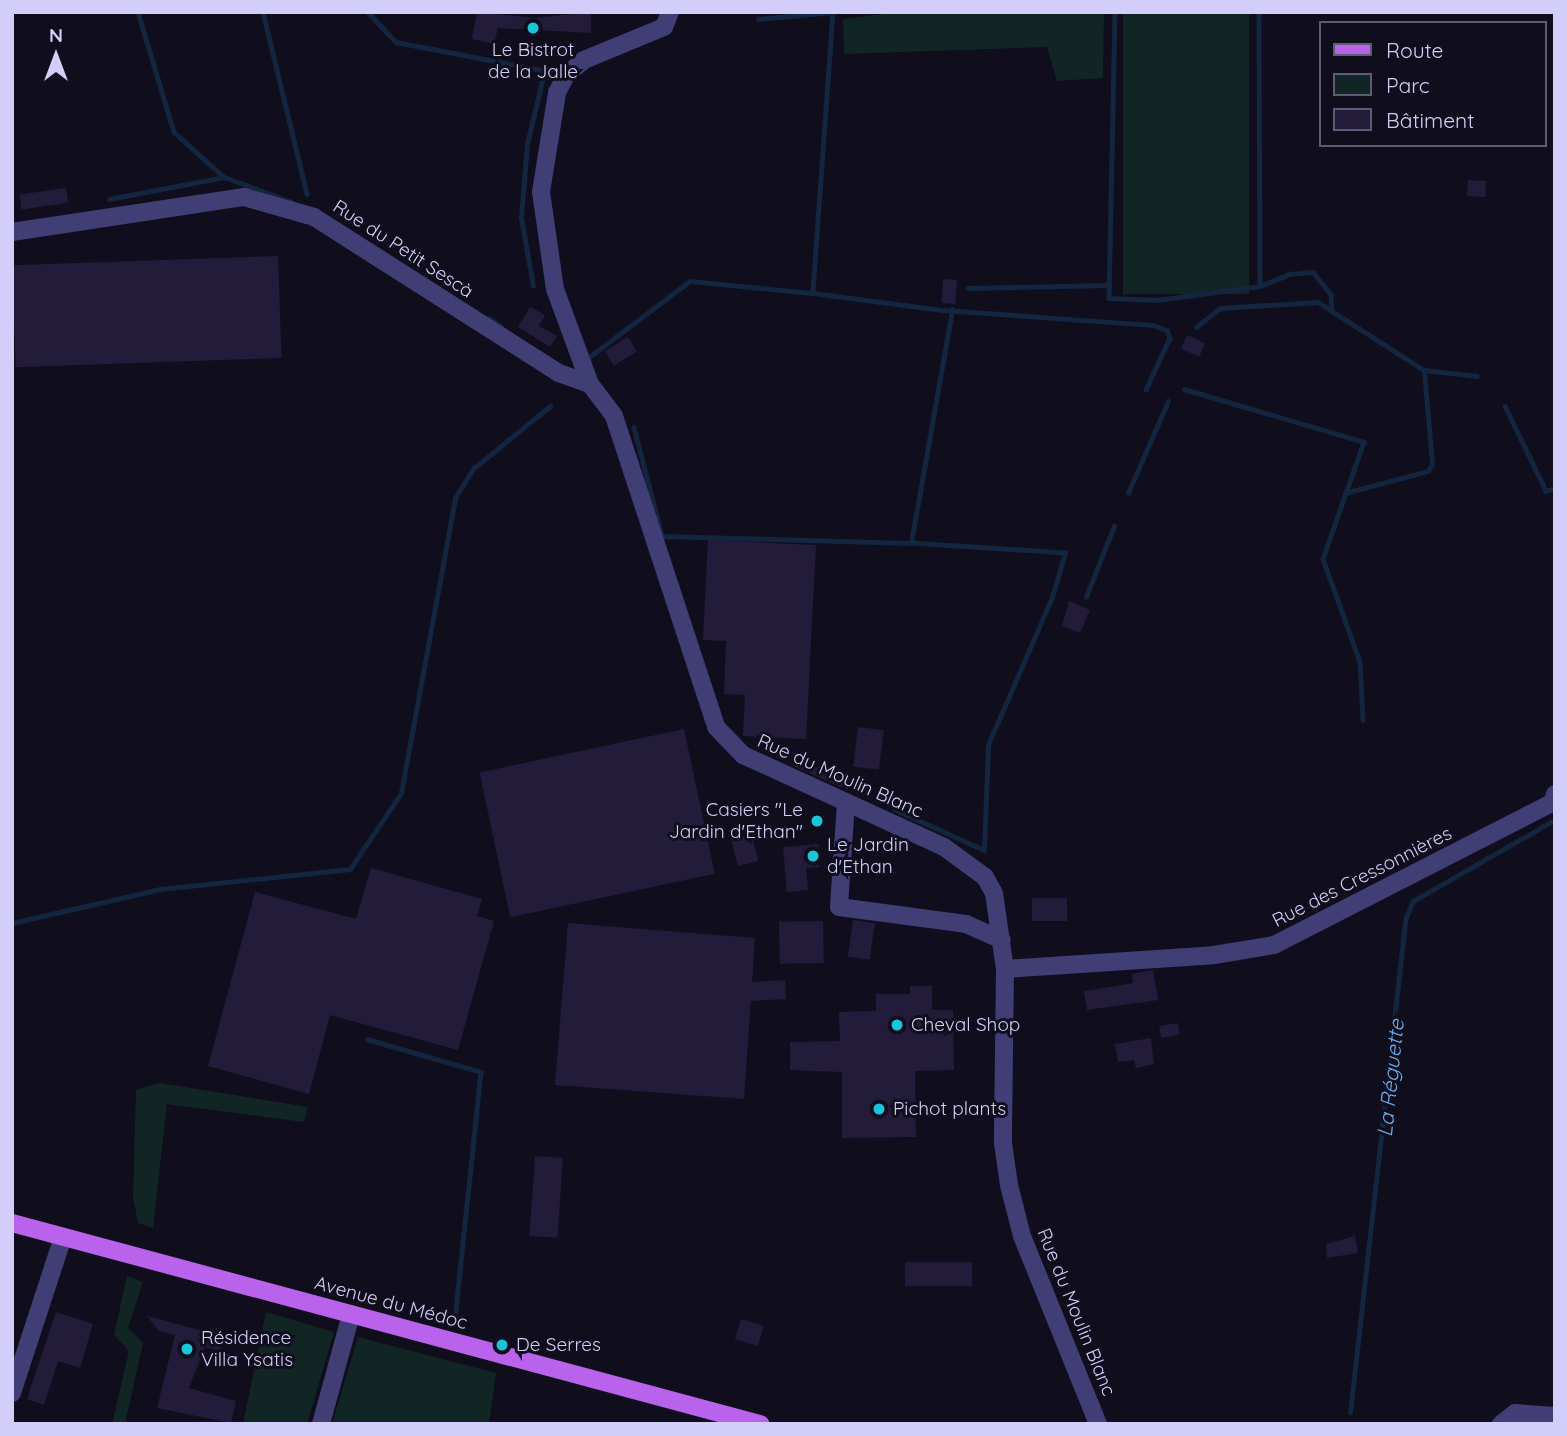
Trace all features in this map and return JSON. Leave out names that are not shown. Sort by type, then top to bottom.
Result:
[{"type":"main road","name":"Avenue du Médoc","points":[[12,1223],[760,1424]]},
{"type":"street","name":"Rue du Moulin Blanc","points":[[670,12],[664,27],[576,65],[566,75],[551,115],[541,192],[543,228],[555,289],[590,383],[614,416],[716,727],[743,755],[944,847],[985,877],[1000,909],[1005,970],[1003,1143],[1009,1185],[1022,1236],[1098,1424]]},
{"type":"street","name":"Rue du Petit Sescà","points":[[12,232],[244,197],[314,217],[559,373],[590,383]]},
{"type":"street","name":"Rue des Cressonnières","points":[[1005,970],[1214,956],[1274,945],[1554,800]]},
{"type":"street","points":[[846,803],[839,907],[965,924],[1002,940]]},
{"type":"street","points":[[12,1393],[64,1237]]},
{"type":"street","points":[[321,1424],[351,1314]]},
{"type":"street","points":[[1501,1424],[1515,1413],[1555,1416]]},
{"type":"green space","points":[[900,12],[1104,12],[1103,78],[1057,81],[1047,47],[844,54],[843,19]]},
{"type":"green space","points":[[1123,12],[1249,12],[1249,294],[1123,294]]},
{"type":"green space","points":[[160,1083],[308,1107],[304,1122],[167,1104],[153,1228],[138,1223],[133,1197],[136,1090]]},
{"type":"green space","points":[[127,1276],[143,1282],[128,1328],[143,1343],[125,1424],[112,1424],[129,1351],[114,1335]]},
{"type":"green space","points":[[266,1312],[334,1332],[307,1424],[243,1424]]},
{"type":"green space","points":[[358,1337],[496,1373],[489,1424],[332,1424]]},
{"type":"building","points":[[477,12],[535,18],[591,12],[591,33],[498,28],[494,44],[472,39]]},
{"type":"building","points":[[1468,180],[1486,181],[1485,197],[1467,196]]},
{"type":"building","points":[[66,188],[68,203],[22,209],[19,195]]},
{"type":"building","points":[[278,256],[282,358],[16,367],[12,265]]},
{"type":"building","points":[[943,279],[957,280],[955,304],[941,303]]},
{"type":"building","points":[[530,307],[545,315],[539,326],[557,336],[550,347],[518,327]]},
{"type":"building","points":[[1187,335],[1205,343],[1199,357],[1181,349]]},
{"type":"building","points":[[628,337],[637,352],[614,365],[605,351]]},
{"type":"building","points":[[708,540],[816,545],[806,739],[743,736],[745,695],[724,694],[726,641],[703,640]]},
{"type":"building","points":[[1069,601],[1090,610],[1080,633],[1062,626]]},
{"type":"building","points":[[858,727],[884,730],[879,770],[853,767]]},
{"type":"building","points":[[684,729],[715,874],[510,917],[480,772]]},
{"type":"building","points":[[793,759],[848,778],[843,788],[791,765]]},
{"type":"building","points":[[751,832],[758,861],[738,866],[731,837]]},
{"type":"building","points":[[819,844],[819,867],[806,868],[808,890],[787,892],[783,847]]},
{"type":"building","points":[[371,868],[482,899],[477,916],[494,921],[458,1050],[330,1015],[309,1094],[208,1066],[255,892],[356,919]]},
{"type":"building","points":[[1032,898],[1067,898],[1067,921],[1032,921]]},
{"type":"building","points":[[853,920],[875,923],[870,960],[848,957]]},
{"type":"building","points":[[823,921],[824,963],[780,964],[779,922]]},
{"type":"building","points":[[568,923],[755,938],[752,982],[785,980],[786,999],[751,1001],[744,1099],[555,1085]]},
{"type":"building","points":[[1153,970],[1158,1000],[1087,1010],[1084,991],[1133,983],[1132,974]]},
{"type":"building","points":[[910,986],[932,986],[932,1010],[953,1010],[954,1070],[915,1071],[916,1137],[842,1138],[842,1072],[790,1070],[790,1042],[840,1041],[839,1012],[876,1011],[876,994],[910,994]]},
{"type":"building","points":[[1178,1023],[1180,1035],[1161,1038],[1159,1026]]},
{"type":"building","points":[[1151,1038],[1154,1064],[1136,1068],[1134,1060],[1118,1062],[1115,1044]]},
{"type":"building","points":[[535,1156],[563,1158],[557,1238],[529,1236]]},
{"type":"building","points":[[1355,1236],[1358,1253],[1327,1258],[1326,1244]]},
{"type":"building","points":[[905,1262],[972,1262],[972,1286],[905,1286]]},
{"type":"building","points":[[56,1312],[93,1324],[80,1368],[58,1361],[44,1405],[27,1399]]},
{"type":"building","points":[[147,1316],[225,1337],[221,1351],[205,1347],[189,1388],[236,1401],[231,1423],[157,1408],[175,1335],[159,1331]]},
{"type":"building","points":[[741,1319],[764,1326],[758,1346],[735,1339]]},
{"type":"waterway","points":[[138,12],[174,132],[224,177],[292,202]]},
{"type":"waterway","points":[[263,12],[307,194]]},
{"type":"waterway","points":[[368,12],[396,42],[547,71]]},
{"type":"waterway","points":[[833,12],[813,293],[943,310],[1153,325],[1167,330],[1170,338],[1146,390]]},
{"type":"waterway","points":[[758,19],[833,12]]},
{"type":"waterway","points":[[1115,12],[1109,298],[1157,300],[1260,286],[1289,274],[1313,272],[1331,294],[1332,311]]},
{"type":"waterway","points":[[1259,12],[1260,286]]},
{"type":"waterway","points":[[533,286],[521,218],[527,144],[542,81]]},
{"type":"waterway","points":[[109,199],[224,177]]},
{"type":"waterway","points":[[589,357],[690,281],[813,293]]},
{"type":"waterway","points":[[968,288],[1109,285]]},
{"type":"waterway","points":[[1196,327],[1220,308],[1318,302],[1424,370],[1477,376]]},
{"type":"waterway","points":[[894,809],[984,850],[988,745],[1052,597],[1065,553],[911,543],[952,310]]},
{"type":"waterway","points":[[489,318],[501,326]]},
{"type":"waterway","points":[[1345,493],[1428,471],[1432,464],[1424,370]]},
{"type":"waterway","points":[[1184,389],[1364,442],[1323,559],[1360,662],[1363,720]]},
{"type":"waterway","points":[[1128,493],[1168,401]]},
{"type":"waterway","points":[[12,923],[160,889],[350,869],[401,793],[455,498],[474,468],[550,406]]},
{"type":"waterway","points":[[1505,406],[1546,491],[1555,488]]},
{"type":"waterway","points":[[634,427],[662,536],[911,543]]},
{"type":"waterway","points":[[1086,597],[1114,526]]},
{"type":"waterway","name":"La Réguette","points":[[1350,1413],[1405,920],[1413,901],[1551,822]]},
{"type":"waterway","points":[[367,1039],[481,1072],[455,1318]]},
{"type":"place","name":"Le Bistrot de la Jalle","points":[[533,28]]},
{"type":"place","name":"Casiers \"Le Jardin d'Ethan\"","points":[[817,821]]},
{"type":"place","name":"Le Jardin d'Ethan","points":[[813,856]]},
{"type":"place","name":"Cheval Shop","points":[[897,1025]]},
{"type":"place","name":"Pichot plants","points":[[879,1109]]},
{"type":"place","name":"De Serres","points":[[502,1345]]},
{"type":"place","name":"Résidence Villa Ysatis","points":[[187,1349]]}]
